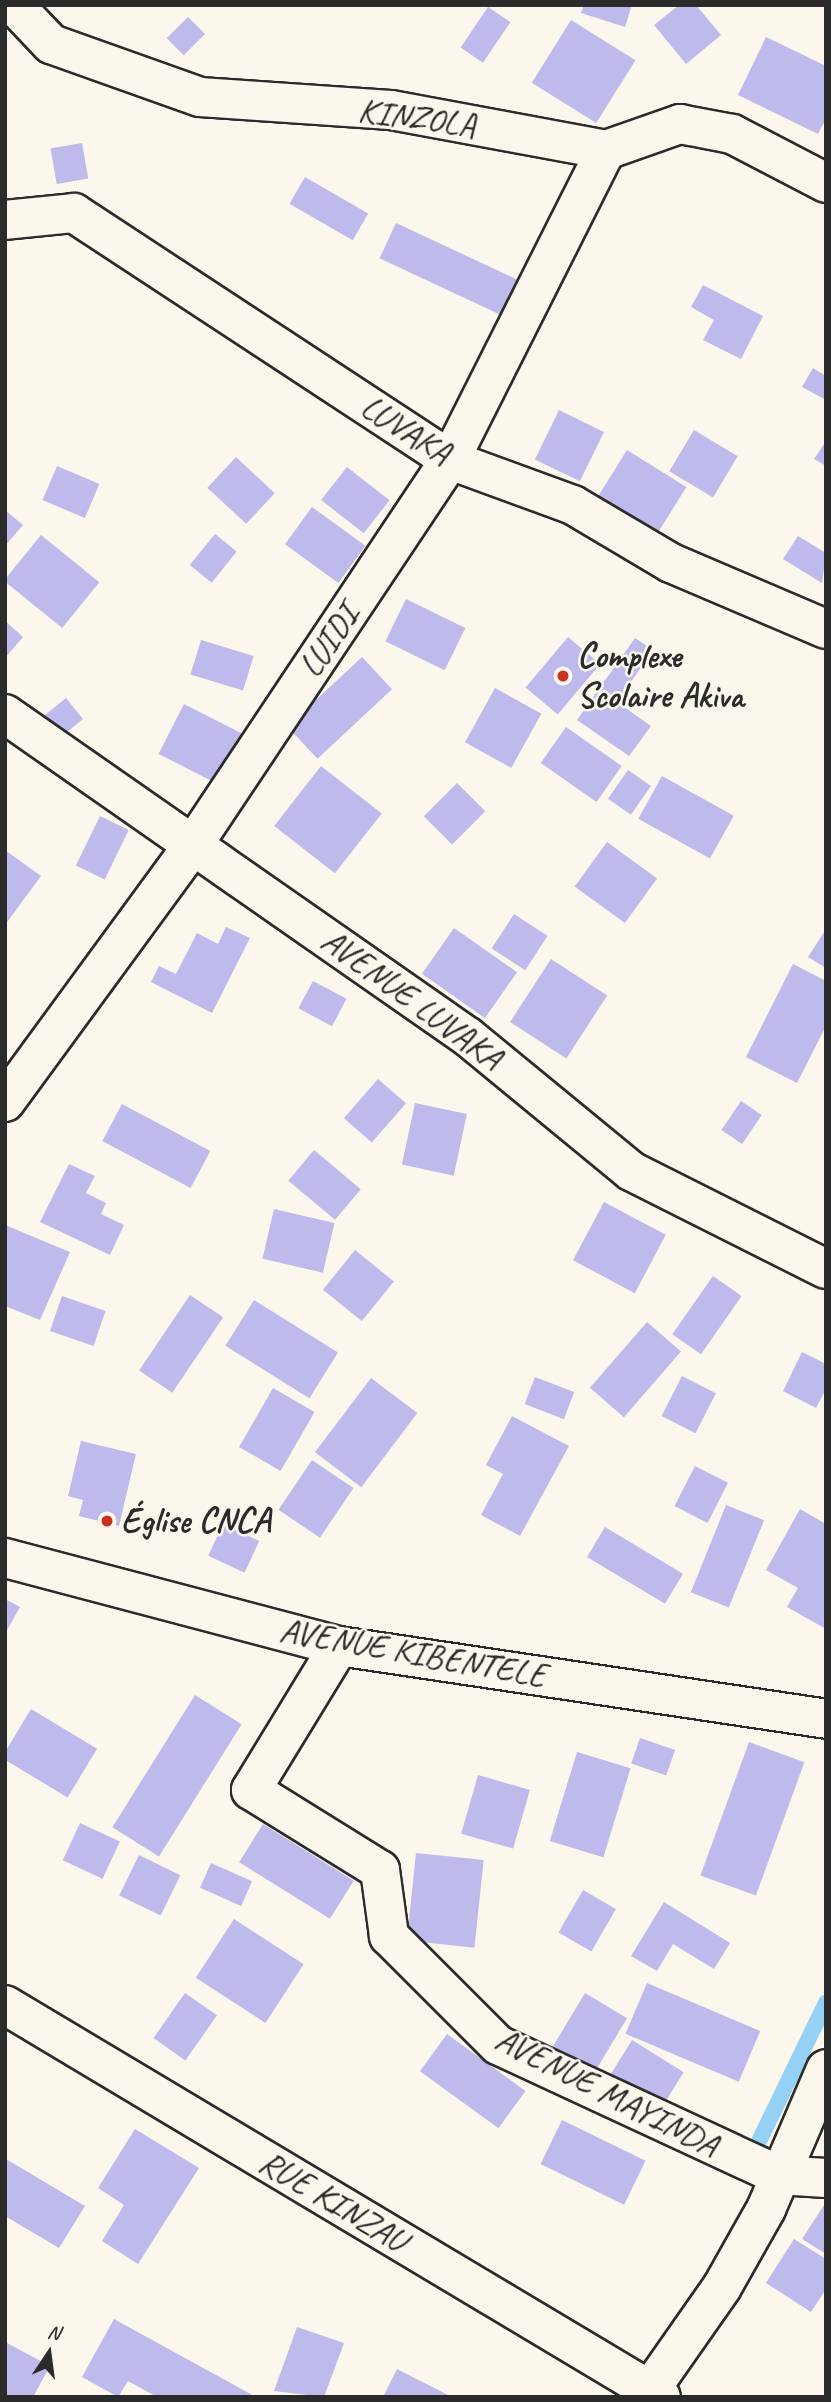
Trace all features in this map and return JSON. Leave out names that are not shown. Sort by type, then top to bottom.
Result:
[{"type":"street","name":"KINZOLA","points":[[14,5],[51,44],[200,97],[391,110],[606,150],[680,124],[732,134],[826,183]]},
{"type":"street","name":"LUIDI","points":[[5,1102],[195,842],[450,460],[606,150]]},
{"type":"street","name":"LUVAKA","points":[[5,220],[74,213],[450,460],[573,505],[682,568],[826,629]]},
{"type":"street","name":"AVENUE LUVAKA","points":[[5,714],[195,842],[468,1037],[631,1171],[826,1269]]},
{"type":"street","name":"AVENUE KIBENTELE","points":[[5,1558],[339,1646],[826,1719]]},
{"type":"street","name":"AVENUE MAYINDA","points":[[339,1646],[251,1790],[380,1870],[389,1936],[498,2045],[778,2175],[826,2178]]},
{"type":"street","name":"RUE KINZAU","points":[[5,2005],[652,2395]]},
{"type":"street","points":[[652,2395],[722,2287],[778,2175],[826,2069]]},
{"type":"building","points":[[584,5],[632,5],[625,27],[581,13]]},
{"type":"building","points":[[679,5],[696,5],[721,35],[686,64],[654,25]]},
{"type":"building","points":[[488,7],[510,22],[483,63],[461,48]]},
{"type":"building","points":[[188,17],[205,34],[184,55],[167,38]]},
{"type":"building","points":[[571,20],[635,60],[596,123],[532,83]]},
{"type":"building","points":[[766,37],[826,66],[826,119],[818,134],[738,95]]},
{"type":"building","points":[[82,143],[88,178],[57,184],[50,149]]},
{"type":"building","points":[[305,177],[368,213],[353,240],[290,204]]},
{"type":"building","points":[[396,223],[517,280],[501,315],[380,258]]},
{"type":"building","points":[[703,285],[763,316],[741,359],[703,340],[714,320],[691,307]]},
{"type":"building","points":[[813,368],[826,376],[826,400],[802,387]]},
{"type":"building","points":[[559,410],[604,432],[580,481],[535,459]]},
{"type":"building","points":[[694,430],[738,456],[713,497],[669,471]]},
{"type":"building","points":[[826,441],[826,466],[814,459]]},
{"type":"building","points":[[627,450],[686,487],[654,540],[594,503]]},
{"type":"building","points":[[236,457],[275,493],[246,524],[207,488]]},
{"type":"building","points":[[57,466],[99,484],[85,518],[43,500]]},
{"type":"building","points":[[347,467],[390,500],[364,533],[321,500]]},
{"type":"building","points":[[312,507],[365,546],[338,583],[285,544]]},
{"type":"building","points":[[5,510],[23,525],[5,546]]},
{"type":"building","points":[[215,534],[237,552],[212,583],[190,565]]},
{"type":"building","points":[[41,535],[99,582],[62,628],[5,582]]},
{"type":"building","points":[[798,536],[826,553],[822,583],[783,559]]},
{"type":"building","points":[[406,599],[465,628],[445,670],[385,641]]},
{"type":"building","points":[[5,621],[23,637],[5,658]]},
{"type":"building","name":"Complexe Scolaire Akiva","points":[[568,637],[600,664],[558,715],[526,688]]},
{"type":"building","points":[[635,638],[653,650],[617,702],[651,726],[629,756],[577,720]]},
{"type":"building","points":[[201,640],[254,656],[243,691],[190,674]]},
{"type":"building","points":[[362,657],[392,689],[317,759],[287,727]]},
{"type":"building","points":[[495,688],[541,714],[511,768],[465,742]]},
{"type":"building","points":[[66,698],[83,719],[56,741],[39,720]]},
{"type":"building","points":[[184,704],[242,734],[216,783],[159,754]]},
{"type":"building","points":[[566,727],[622,766],[596,802],[541,763]]},
{"type":"building","points":[[321,766],[382,813],[335,873],[274,826]]},
{"type":"building","points":[[628,770],[651,786],[631,815],[608,799]]},
{"type":"building","points":[[662,776],[734,816],[710,859],[638,819]]},
{"type":"building","points":[[457,783],[485,811],[452,845],[424,816]]},
{"type":"building","points":[[100,816],[129,830],[105,879],[76,865]]},
{"type":"building","points":[[607,842],[657,878],[625,923],[575,886]]},
{"type":"building","points":[[5,850],[41,876],[5,925]]},
{"type":"building","points":[[514,914],[548,936],[525,970],[492,948]]},
{"type":"building","points":[[226,927],[250,938],[212,1013],[151,982],[159,966],[176,974],[197,933],[218,944]]},
{"type":"building","points":[[454,928],[517,972],[485,1018],[422,974]]},
{"type":"building","points":[[826,929],[826,968],[808,957]]},
{"type":"building","points":[[551,959],[607,995],[566,1058],[510,1022]]},
{"type":"building","points":[[793,964],[826,981],[826,1026],[797,1083],[746,1057]]},
{"type":"building","points":[[313,981],[347,999],[332,1026],[298,1008]]},
{"type":"building","points":[[378,1079],[406,1103],[372,1143],[344,1118]]},
{"type":"building","points":[[741,1101],[762,1115],[742,1144],[721,1130]]},
{"type":"building","points":[[415,1103],[467,1114],[454,1176],[402,1165]]},
{"type":"building","points":[[122,1104],[210,1151],[191,1188],[102,1141]]},
{"type":"building","points":[[314,1150],[361,1189],[335,1220],[288,1181]]},
{"type":"building","points":[[69,1164],[95,1176],[86,1193],[106,1203],[101,1214],[124,1225],[110,1255],[40,1222]]},
{"type":"building","points":[[604,1202],[666,1235],[635,1293],[573,1260]]},
{"type":"building","points":[[274,1209],[334,1223],[323,1273],[263,1259]]},
{"type":"building","points":[[5,1225],[70,1252],[40,1320],[5,1306]]},
{"type":"building","points":[[355,1250],[394,1281],[362,1321],[323,1290]]},
{"type":"building","points":[[713,1276],[742,1296],[701,1354],[672,1334]]},
{"type":"building","points":[[190,1295],[223,1317],[172,1393],[139,1370]]},
{"type":"building","points":[[62,1296],[105,1311],[93,1346],[50,1331]]},
{"type":"building","points":[[254,1300],[338,1352],[309,1398],[225,1346]]},
{"type":"building","points":[[647,1322],[681,1352],[624,1417],[590,1388]]},
{"type":"building","points":[[802,1352],[826,1364],[826,1389],[816,1408],[783,1391]]},
{"type":"building","points":[[682,1376],[716,1393],[695,1433],[662,1416]]},
{"type":"building","points":[[535,1377],[574,1392],[564,1419],[525,1404]]},
{"type":"building","points":[[371,1378],[417,1413],[361,1487],[315,1452]]},
{"type":"building","points":[[273,1388],[315,1412],[281,1471],[239,1447]]},
{"type":"building","points":[[512,1416],[569,1446],[520,1536],[481,1515],[503,1474],[486,1465]]},
{"type":"building","points":[[81,1441],[136,1454],[119,1526],[79,1516],[83,1500],[68,1496]]},
{"type":"building","points":[[312,1460],[353,1488],[320,1538],[278,1510]]},
{"type":"building","points":[[695,1466],[728,1483],[708,1523],[675,1506]]},
{"type":"building","points":[[726,1505],[764,1520],[729,1608],[691,1592]]},
{"type":"building","points":[[800,1509],[826,1524],[826,1629],[787,1607],[798,1588],[766,1570]]},
{"type":"building","points":[[223,1524],[259,1541],[244,1573],[208,1556]]},
{"type":"building","points":[[605,1527],[683,1574],[665,1604],[587,1557]]},
{"type":"building","points":[[5,1599],[20,1607],[5,1634]]},
{"type":"building","points":[[195,1695],[242,1724],[159,1856],[112,1827]]},
{"type":"building","points":[[31,1709],[97,1749],[68,1798],[5,1760],[5,1752]]},
{"type":"building","points":[[640,1738],[675,1750],[666,1776],[631,1764]]},
{"type":"building","points":[[749,1742],[804,1762],[756,1896],[700,1875]]},
{"type":"building","points":[[577,1752],[631,1768],[603,1857],[550,1841]]},
{"type":"building","points":[[478,1775],[530,1790],[513,1849],[461,1834]]},
{"type":"building","points":[[80,1823],[120,1842],[103,1879],[63,1860]]},
{"type":"building","points":[[263,1824],[354,1881],[330,1919],[239,1862]]},
{"type":"building","points":[[416,1853],[484,1860],[474,1948],[407,1941]]},
{"type":"building","points":[[139,1855],[180,1875],[161,1916],[119,1895]]},
{"type":"building","points":[[211,1863],[252,1881],[241,1906],[200,1888]]},
{"type":"building","points":[[583,1890],[616,1909],[591,1951],[558,1932]]},
{"type":"building","points":[[664,1902],[730,1943],[714,1969],[673,1944],[657,1971],[631,1956]]},
{"type":"building","points":[[234,1919],[304,1964],[265,2023],[196,1978]]},
{"type":"building","points":[[647,1983],[760,2031],[739,2082],[626,2034]]},
{"type":"building","points":[[185,1993],[217,2015],[185,2060],[153,2038]]},
{"type":"building","points":[[585,1993],[627,2018],[591,2077],[549,2052]]},
{"type":"building","points":[[447,2034],[525,2091],[498,2128],[420,2071]]},
{"type":"building","points":[[632,2040],[684,2072],[657,2115],[606,2082]]},
{"type":"building","points":[[562,2120],[646,2161],[624,2205],[541,2164]]},
{"type":"building","points":[[135,2129],[199,2168],[138,2264],[102,2241],[124,2205],[98,2188]]},
{"type":"building","points":[[6,2159],[85,2206],[59,2248],[5,2216]]},
{"type":"building","points":[[826,2202],[826,2254],[802,2239]]},
{"type":"building","points":[[794,2239],[826,2259],[826,2289],[811,2312],[766,2283]]},
{"type":"building","points":[[114,2319],[256,2397],[157,2397],[128,2381],[118,2397],[82,2377]]},
{"type":"building","points":[[297,2327],[344,2343],[324,2397],[274,2391]]},
{"type":"building","points":[[5,2342],[50,2366],[33,2397],[5,2397]]},
{"type":"building","points":[[397,2369],[452,2397],[383,2397]]},
{"type":"waterway","points":[[749,2162],[826,2003]]},
{"type":"place","name":"Complexe Scolaire Akiva","points":[[563,676]]},
{"type":"place","name":"Église CNCA","points":[[107,1521]]}]
